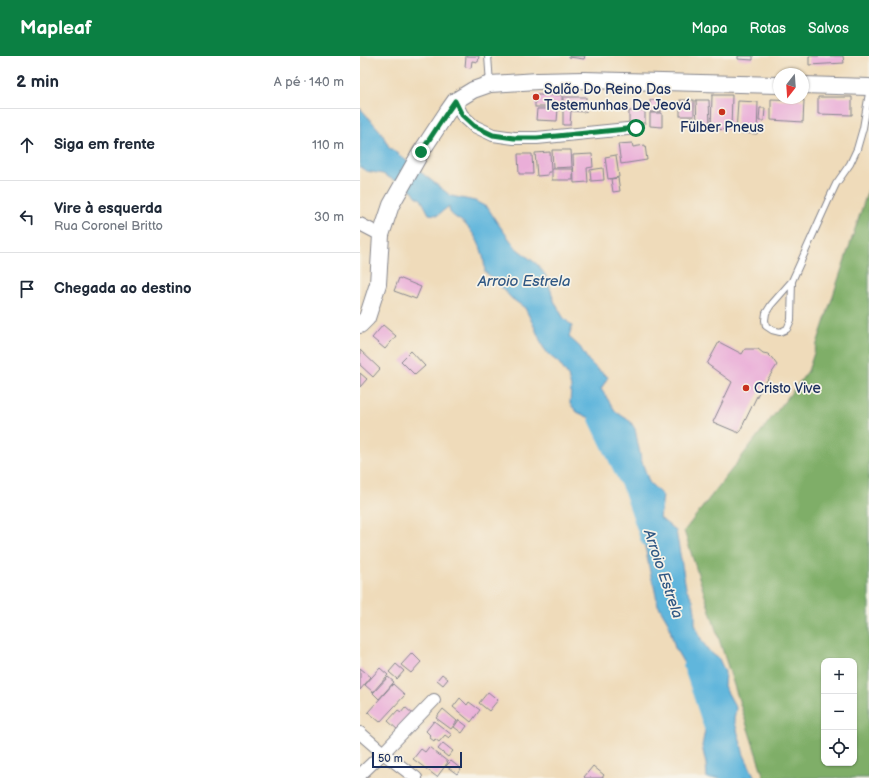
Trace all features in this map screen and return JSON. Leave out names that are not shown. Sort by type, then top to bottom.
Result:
[{"type":"main road","points":[[360,325],[367,318],[378,284],[381,235],[392,205],[421,152],[455,101],[473,90],[490,84],[584,80],[773,85]]},
{"type":"main road","points":[[809,85],[869,87]]},
{"type":"street","points":[[455,101],[462,115],[474,126],[493,135],[514,138],[537,138],[636,128]]},
{"type":"street","points":[[360,224],[381,235]]},
{"type":"street","points":[[360,775],[434,700]]},
{"type":"street","points":[[360,732],[383,753],[416,778]]},
{"type":"lane","points":[[488,56],[490,84]]},
{"type":"lane","points":[[792,281],[791,320],[787,329],[780,332],[772,330],[766,326],[766,313],[792,281],[836,184],[850,164],[857,149],[863,128],[869,93]]},
{"type":"green space","points":[[869,187],[869,778],[764,778],[684,531],[808,371]]},
{"type":"water","points":[[360,108],[381,132],[389,147],[451,196],[475,201],[488,208],[516,248],[538,265],[546,276],[555,303],[563,317],[572,326],[569,337],[580,347],[588,360],[608,377],[601,389],[616,412],[630,421],[635,429],[641,459],[649,482],[663,496],[660,518],[676,531],[686,588],[693,600],[695,624],[702,641],[709,651],[719,659],[725,672],[724,686],[736,708],[734,719],[744,755],[755,778],[707,778],[702,746],[708,714],[708,696],[697,686],[675,648],[668,622],[658,605],[641,531],[642,513],[639,497],[629,486],[624,457],[615,445],[602,437],[594,420],[577,412],[570,404],[571,387],[568,376],[559,363],[549,355],[543,347],[525,308],[511,298],[485,272],[482,252],[474,235],[465,224],[451,214],[449,206],[438,215],[429,214],[421,199],[416,196],[413,191],[383,174],[366,171],[360,167]]},
{"type":"building","points":[[466,56],[479,56],[478,62],[472,61],[471,68],[465,67]]},
{"type":"building","points":[[569,56],[585,56],[584,59]]},
{"type":"building","points":[[738,56],[753,56],[753,60],[738,59]]},
{"type":"building","points":[[809,56],[843,56],[844,63],[809,65]]},
{"type":"building","points":[[535,95],[562,95],[562,107],[535,107]]},
{"type":"building","name":"Fülber Pneus","points":[[712,95],[732,95],[731,130],[711,129]]},
{"type":"building","points":[[563,97],[586,97],[586,112],[571,111],[570,125],[563,125]]},
{"type":"building","points":[[818,97],[852,97],[852,115],[818,114]]},
{"type":"building","points":[[771,99],[773,99],[773,104],[804,104],[803,122],[771,120]]},
{"type":"building","points":[[650,100],[661,101],[661,112],[650,112]]},
{"type":"building","points":[[680,100],[694,100],[694,116],[680,116]]},
{"type":"building","points":[[696,100],[709,100],[710,124],[697,124]]},
{"type":"building","points":[[738,101],[758,102],[757,134],[736,133]]},
{"type":"building","points":[[760,108],[765,108],[764,121],[759,121]]},
{"type":"building","points":[[537,109],[558,109],[557,121],[536,120]]},
{"type":"building","points":[[629,111],[645,111],[645,123],[629,123]]},
{"type":"building","points":[[650,113],[662,113],[662,127],[650,126]]},
{"type":"building","points":[[632,143],[633,147],[645,145],[647,160],[621,164],[618,144]]},
{"type":"building","points":[[552,150],[571,150],[572,167],[553,168]]},
{"type":"building","points":[[550,152],[551,172],[548,172],[548,175],[537,176],[535,153]]},
{"type":"building","points":[[518,154],[532,154],[533,174],[519,174]]},
{"type":"building","points":[[592,154],[593,167],[587,168],[588,182],[574,183],[573,155]]},
{"type":"building","points":[[616,155],[619,177],[608,179],[605,157]]},
{"type":"building","points":[[603,168],[604,180],[591,181],[590,170]]},
{"type":"building","points":[[552,169],[573,169],[573,180],[552,180]]},
{"type":"building","points":[[618,178],[620,191],[613,192],[611,179]]},
{"type":"building","points":[[399,278],[421,287],[416,299],[394,291]]},
{"type":"building","points":[[383,325],[396,336],[385,349],[372,338]]},
{"type":"building","name":"Cristo Vive","points":[[719,342],[742,354],[745,349],[758,349],[763,353],[768,354],[777,365],[758,394],[739,433],[713,422],[732,382],[707,364]]},
{"type":"building","points":[[360,350],[380,369],[373,377],[360,365]]},
{"type":"building","points":[[411,351],[425,366],[415,375],[401,361]]},
{"type":"building","points":[[360,373],[367,379],[360,387]]},
{"type":"building","points":[[412,653],[421,662],[411,673],[401,665]]},
{"type":"building","points":[[396,664],[404,671],[397,679],[389,672]]},
{"type":"building","points":[[360,668],[371,677],[360,690]]},
{"type":"building","points":[[380,668],[388,675],[373,692],[365,685]]},
{"type":"building","points":[[442,674],[448,679],[443,685],[437,680]]},
{"type":"building","points":[[388,677],[394,682],[379,699],[373,693]]},
{"type":"building","points":[[393,684],[405,695],[380,722],[368,712]]},
{"type":"building","points":[[488,692],[498,700],[489,711],[479,703]]},
{"type":"building","points":[[460,698],[467,705],[469,702],[480,710],[471,722],[453,707]]},
{"type":"building","points":[[405,707],[414,715],[399,731],[388,721],[398,710],[401,712]]},
{"type":"building","points":[[443,709],[457,721],[451,729],[436,718]]},
{"type":"building","points":[[459,720],[467,726],[462,733],[454,727]]},
{"type":"building","points":[[434,721],[452,735],[449,738],[445,735],[439,742],[430,738],[431,736],[426,731]]},
{"type":"building","points":[[443,743],[453,751],[448,757],[438,749]]},
{"type":"building","points":[[429,747],[448,762],[437,777],[413,759],[421,749],[425,752]]},
{"type":"building","points":[[451,761],[461,769],[457,774],[446,766]]},
{"type":"building","points":[[593,766],[604,775],[602,778],[584,777]]},
{"type":"waterway","name":"Arroio Estrela","points":[[600,418],[635,490],[651,537]]},
{"type":"waterway","name":"Arroio Estrela","points":[[694,664],[732,778]]},
{"type":"place","name":"Salão Do Reino Das Testemunhas De Jeová","points":[[536,97]]},
{"type":"place","name":"Fülber Pneus","points":[[722,112]]},
{"type":"place","name":"Cristo Vive","points":[[746,388]]},
{"type":"route","points":[[421,152],[455,101],[462,115],[474,126],[493,135],[514,138],[537,138],[636,128]]}]
